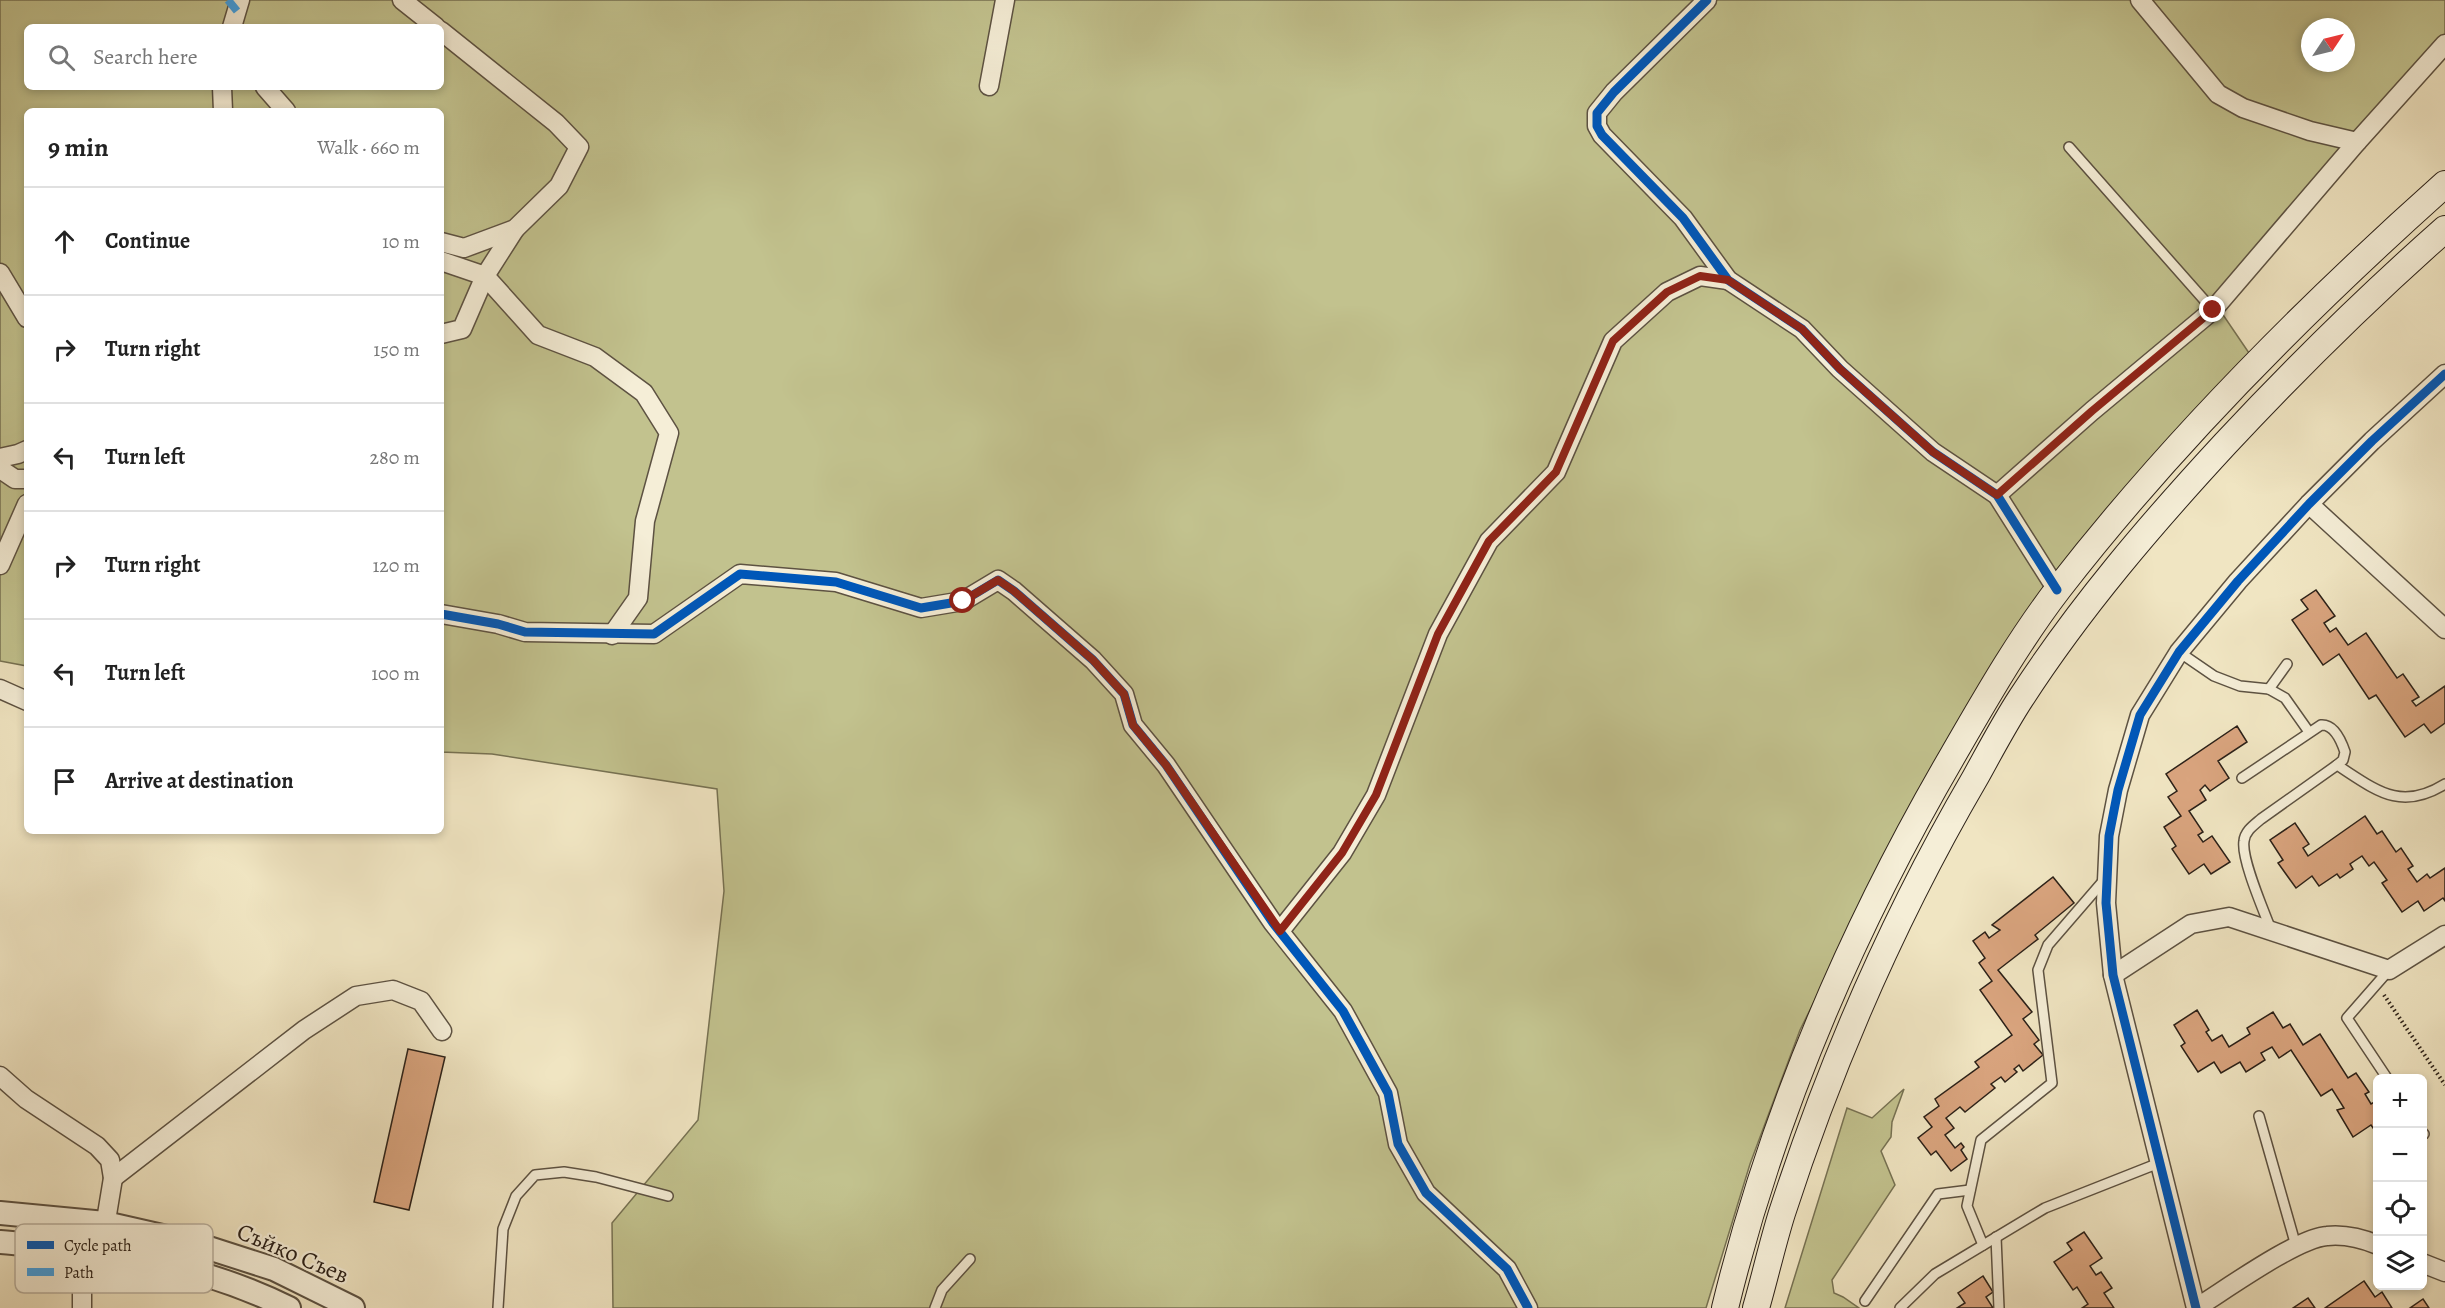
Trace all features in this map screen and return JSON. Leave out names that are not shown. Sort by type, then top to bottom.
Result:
[{"type":"main road","points":[[1725,1308],[1755,1196],[1791,1089],[1846,958],[1913,824],[1995,684],[2057,590],[2144,485],[2238,381],[2356,263],[2445,184]]},
{"type":"main road","points":[[1756,1308],[1790,1192],[1821,1103],[1872,977],[1936,845],[2020,699],[2082,610],[2168,505],[2270,396],[2371,295],[2445,229]]},
{"type":"street","points":[[233,24],[240,0]]},
{"type":"street","points":[[402,0],[432,24]]},
{"type":"street","points":[[989,86],[1005,0]]},
{"type":"street","points":[[1707,0],[1614,92],[1597,113],[1597,126],[1602,135],[1683,218],[1728,280],[1802,329],[1840,369],[1933,452],[1997,495],[2057,590]]},
{"type":"street","points":[[2140,0],[2218,94],[2243,108],[2299,127],[2357,142]]},
{"type":"street","points":[[444,33],[556,123],[579,147],[559,186],[515,230],[485,276],[462,329],[444,333]]},
{"type":"street","points":[[1997,495],[2092,411],[2213,310],[2357,142],[2445,44]]},
{"type":"street","points":[[222,90],[223,108]]},
{"type":"street","points":[[268,90],[283,108]]},
{"type":"street","points":[[444,243],[464,248],[515,230]]},
{"type":"street","points":[[444,262],[485,276],[538,335],[595,357],[644,393],[669,433],[645,521],[638,598],[612,635]]},
{"type":"street","points":[[0,273],[24,313]]},
{"type":"street","points":[[1280,931],[1342,853],[1376,795],[1438,634],[1489,541],[1556,472],[1613,341],[1667,292],[1700,276],[1728,280]]},
{"type":"street","points":[[2373,1243],[2359,1237],[2326,1236],[2296,1246],[2196,1308],[2113,975],[2106,903],[2109,836],[2118,790],[2140,714],[2179,652],[2238,581],[2309,504],[2372,441],[2445,374]]},
{"type":"street","points":[[0,458],[24,451]]},
{"type":"street","points":[[0,469],[15,478],[24,479]]},
{"type":"street","points":[[2309,504],[2445,629]]},
{"type":"street","points":[[0,565],[24,511]]},
{"type":"street","points":[[444,615],[498,624],[525,632],[654,634],[740,574],[836,582],[921,608],[963,601],[998,580],[1014,591],[1093,660],[1124,694],[1133,725],[1166,765],[1280,931],[1343,1011],[1388,1093],[1398,1144],[1426,1193],[1507,1269],[1528,1308]]},
{"type":"street","points":[[0,689],[24,700]]},
{"type":"street","points":[[2113,975],[2191,924],[2229,916],[2389,970],[2445,935]]},
{"type":"street","points":[[113,1178],[304,1030],[356,996],[393,990],[421,1001],[442,1031]]},
{"type":"street","points":[[0,1076],[26,1099],[97,1146],[110,1160],[113,1178],[105,1223]]},
{"type":"street","name":"Съйко Съев","points":[[0,1213],[110,1224]]},
{"type":"street","points":[[0,1242],[15,1243]]},
{"type":"street","name":"Съйко Съев","points":[[213,1249],[274,1269],[353,1308]]},
{"type":"street","points":[[2427,1265],[2445,1272]]},
{"type":"street","points":[[213,1279],[265,1296],[290,1308]]},
{"type":"lane","points":[[2070,147],[2213,310]]},
{"type":"lane","points":[[2179,652],[2214,676],[2240,686],[2269,689],[2285,698],[2309,732]]},
{"type":"lane","points":[[2269,689],[2287,664]]},
{"type":"lane","points":[[2242,778],[2321,725],[2328,724],[2332,728],[2345,752],[2343,760],[2337,765],[2260,819],[2249,829],[2244,840],[2245,856],[2271,930]]},
{"type":"lane","points":[[2337,765],[2375,790],[2393,797],[2410,798],[2429,794],[2445,784]]},
{"type":"lane","points":[[1983,1245],[1967,1206],[1981,1140],[2052,1083],[2038,970],[2048,945],[2107,877]]},
{"type":"lane","points":[[2384,1074],[2347,1018],[2389,970]]},
{"type":"lane","points":[[2259,1116],[2296,1246]]},
{"type":"lane","points":[[1900,1308],[1935,1274],[2044,1208],[2159,1163]]},
{"type":"lane","points":[[498,1308],[503,1229],[516,1196],[535,1175],[564,1172],[596,1177],[668,1196]]},
{"type":"lane","points":[[1865,1301],[1938,1194],[1970,1190]]},
{"type":"lane","points":[[1996,1238],[1999,1308]]},
{"type":"lane","points":[[934,1308],[942,1290],[970,1259]]},
{"type":"path","points":[[2376,985],[2445,1085]]},
{"type":"green space","points":[[0,0],[2445,0],[2445,35],[2215,303],[2249,353],[2141,472],[1874,881],[1800,1030],[1750,1164],[1706,1308],[613,1308],[612,1223],[698,1120],[724,891],[717,789],[492,754],[444,752],[444,108],[24,108],[24,665],[0,661]]},
{"type":"green space","points":[[1904,1089],[1892,1122],[1891,1137],[1881,1151],[1895,1185],[1832,1280],[1834,1293],[1859,1308],[1785,1308],[1847,1108],[1872,1118]]},
{"type":"building","points":[[2316,590],[2335,616],[2324,623],[2330,632],[2336,628],[2348,645],[2366,633],[2397,678],[2403,674],[2419,697],[2412,701],[2416,706],[2445,686],[2445,723],[2431,733],[2424,724],[2405,737],[2376,695],[2369,699],[2339,654],[2323,665],[2292,620],[2308,609],[2301,600]]},
{"type":"building","points":[[2237,726],[2247,742],[2218,761],[2229,778],[2210,791],[2205,785],[2200,790],[2206,800],[2189,811],[2203,832],[2198,835],[2203,842],[2212,836],[2230,862],[2211,874],[2204,864],[2189,874],[2172,849],[2176,846],[2164,827],[2181,816],[2168,797],[2177,791],[2166,774]]},
{"type":"building","points":[[2365,816],[2377,834],[2382,831],[2396,852],[2401,848],[2413,866],[2408,869],[2417,882],[2427,874],[2430,878],[2445,868],[2445,901],[2443,898],[2424,911],[2418,901],[2402,912],[2382,883],[2387,880],[2374,862],[2369,866],[2362,856],[2350,864],[2353,869],[2340,878],[2337,874],[2319,886],[2312,876],[2296,888],[2278,863],[2283,860],[2270,840],[2295,823],[2309,844],[2303,848],[2308,856]]},
{"type":"building","points":[[2053,877],[2074,903],[2035,935],[2038,939],[1998,970],[2032,1012],[2023,1019],[2039,1040],[2034,1044],[2043,1055],[2023,1071],[2019,1065],[2014,1069],[2017,1072],[2005,1082],[2001,1077],[1991,1084],[1995,1088],[1965,1112],[1960,1107],[1946,1118],[1954,1128],[1945,1135],[1955,1148],[1961,1143],[1964,1147],[1961,1150],[1967,1159],[1951,1171],[1936,1151],[1931,1155],[1918,1138],[1932,1127],[1924,1117],[1939,1106],[1935,1099],[1979,1067],[1975,1062],[2012,1035],[1980,990],[1992,981],[1979,963],[1985,958],[1973,941],[1985,932],[1989,938],[2000,930],[1992,925]]},
{"type":"building","points":[[2197,1010],[2209,1030],[2206,1032],[2212,1041],[2222,1035],[2229,1047],[2250,1034],[2247,1028],[2273,1012],[2283,1028],[2290,1024],[2303,1045],[2320,1034],[2348,1078],[2356,1073],[2369,1092],[2365,1094],[2371,1104],[2373,1103],[2373,1128],[2371,1125],[2353,1137],[2337,1110],[2344,1108],[2332,1089],[2321,1096],[2291,1050],[2279,1058],[2272,1047],[2261,1053],[2265,1060],[2246,1072],[2240,1062],[2221,1073],[2214,1062],[2198,1072],[2181,1046],[2185,1043],[2174,1025]]},
{"type":"building","points":[[408,1049],[445,1057],[409,1210],[374,1202]]},
{"type":"building","points":[[2084,1232],[2102,1258],[2090,1266],[2096,1275],[2101,1272],[2112,1288],[2104,1293],[2114,1308],[2082,1308],[2088,1304],[2077,1287],[2073,1290],[2054,1262],[2072,1250],[2067,1243]]},
{"type":"building","points":[[1983,1276],[1993,1292],[1986,1297],[1993,1308],[1957,1308],[1965,1303],[1958,1293]]},
{"type":"building","points":[[2364,1281],[2375,1297],[2382,1292],[2392,1308],[2325,1308]]},
{"type":"building","points":[[2308,1298],[2315,1308],[2293,1308]]},
{"type":"building","points":[[2423,1299],[2429,1308],[2410,1308]]},
{"type":"marked path","points":[[228,0],[237,11]]},
{"type":"cycle path","points":[[1707,0],[1614,92],[1597,113],[1597,126],[1602,135],[1683,218],[1728,280],[1802,329],[1840,369],[1933,452],[1997,495],[2057,590]]},
{"type":"cycle path","points":[[2196,1308],[2113,975],[2106,903],[2109,836],[2118,790],[2140,715],[2179,652],[2238,581],[2309,504],[2372,441],[2445,374]]},
{"type":"cycle path","points":[[444,615],[498,624],[525,632],[654,634],[740,574],[836,582],[921,608],[963,601],[998,580],[1014,591],[1093,660],[1124,694],[1133,725],[1166,765],[1273,923],[1343,1011],[1388,1093],[1398,1144],[1426,1193],[1507,1269],[1528,1308]]},
{"type":"route","points":[[963,601],[998,580],[1014,591],[1093,660],[1124,694],[1133,725],[1166,765],[1280,931],[1342,853],[1376,795],[1438,634],[1489,541],[1556,472],[1613,341],[1667,292],[1700,276],[1728,280],[1802,329],[1840,369],[1933,452],[1997,495],[2092,411],[2213,310]]}]
